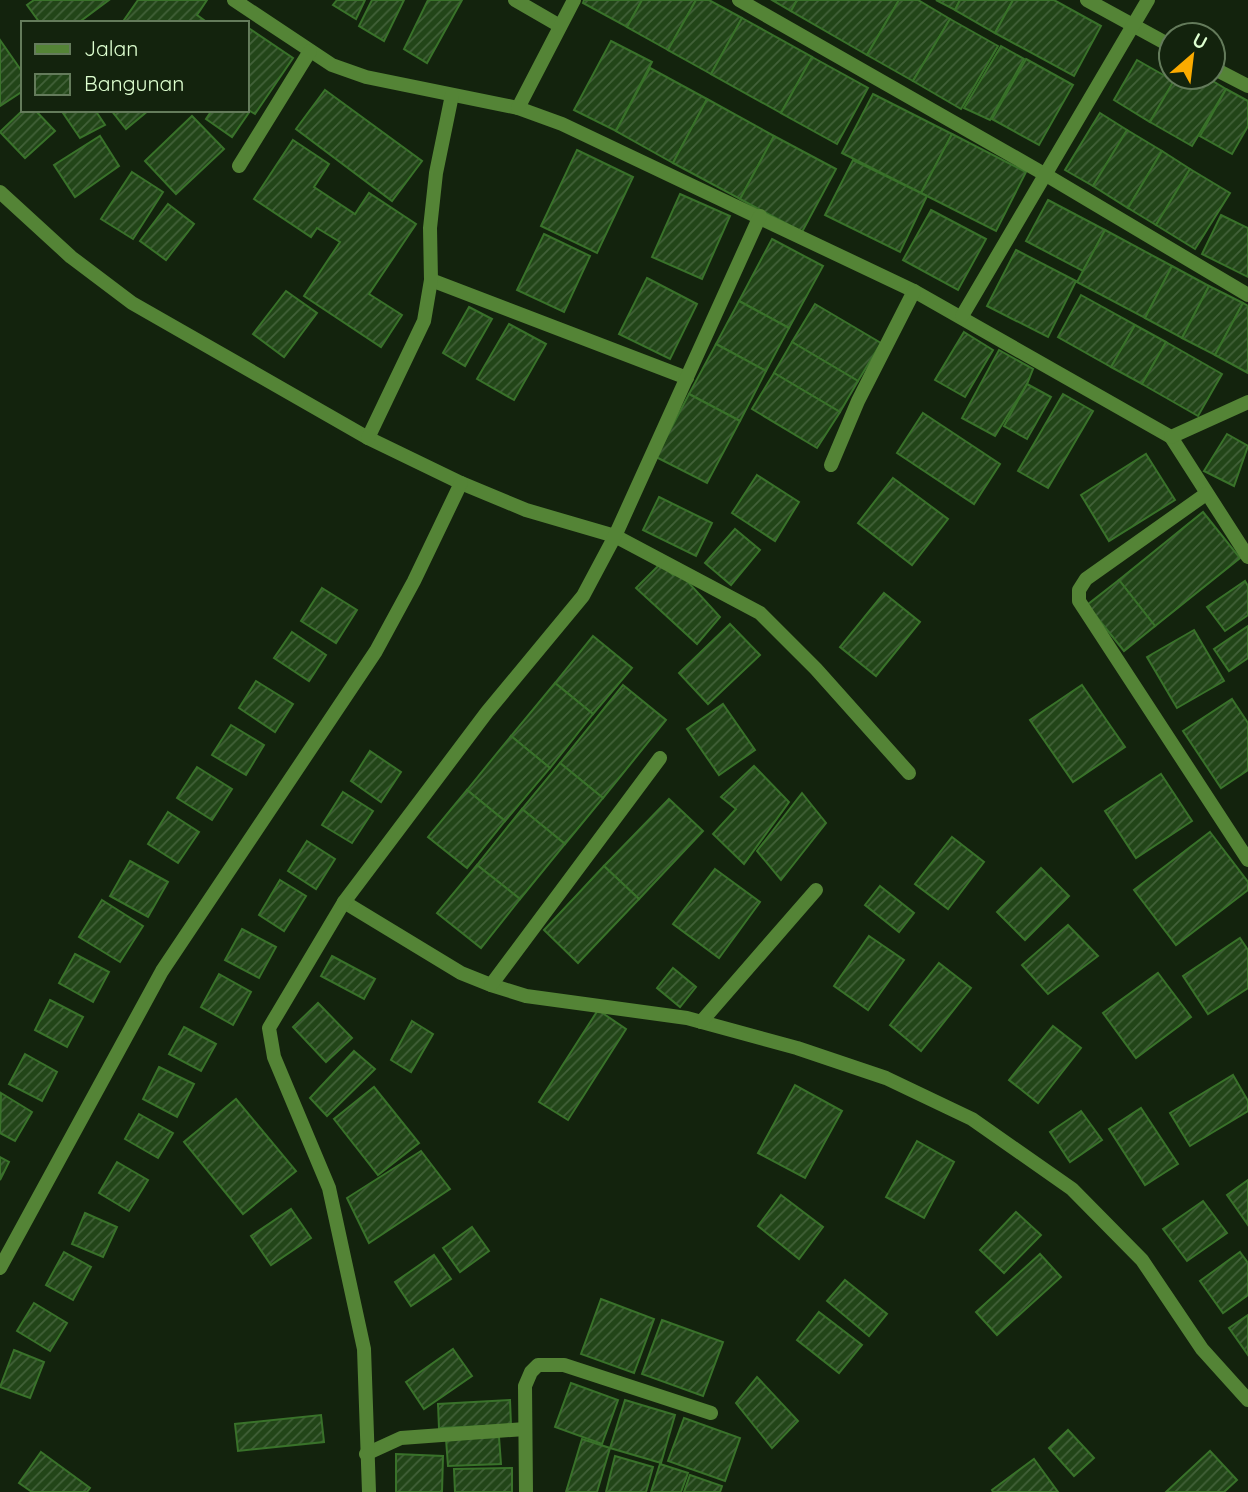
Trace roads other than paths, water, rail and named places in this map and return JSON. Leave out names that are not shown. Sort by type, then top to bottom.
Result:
[{"type":"street","points":[[234,0],[332,65],[366,76],[518,108],[562,124],[760,216],[962,316],[1171,437],[1248,557]]},
{"type":"street","points":[[515,0],[560,26]]},
{"type":"street","points":[[518,108],[574,0]]},
{"type":"street","points":[[739,0],[1046,175],[1248,295]]},
{"type":"street","points":[[1087,0],[1157,38]]},
{"type":"street","points":[[962,316],[1148,0]]},
{"type":"street","points":[[239,166],[310,51]]},
{"type":"street","points":[[1227,75],[1248,86]]},
{"type":"street","points":[[369,438],[424,321],[431,280],[430,228],[436,173],[452,95]]},
{"type":"street","points":[[0,192],[71,257],[132,303],[369,438],[461,483],[526,510],[615,536],[760,613],[816,669],[909,773]]},
{"type":"street","points":[[369,1492],[364,1349],[329,1188],[274,1057],[269,1028],[344,902],[487,712],[583,596],[615,536],[760,216]]},
{"type":"street","points":[[431,280],[687,378]]},
{"type":"street","points":[[831,466],[858,401],[914,291]]},
{"type":"street","points":[[1171,437],[1248,402]]},
{"type":"street","points":[[0,1268],[162,971],[376,650],[414,581],[461,483]]},
{"type":"street","points":[[1206,494],[1086,579],[1079,590],[1079,601],[1248,860]]},
{"type":"street","points":[[491,985],[660,758]]},
{"type":"street","points":[[701,1022],[816,890]]},
{"type":"street","points":[[344,902],[461,973],[491,985],[526,996],[701,1022],[797,1048],[886,1078],[972,1119],[1072,1189],[1142,1260],[1202,1349],[1248,1401]]},
{"type":"street","points":[[526,1492],[525,1386],[531,1372],[538,1365],[564,1365],[711,1413]]},
{"type":"street","points":[[366,1454],[401,1438],[525,1429]]}]
